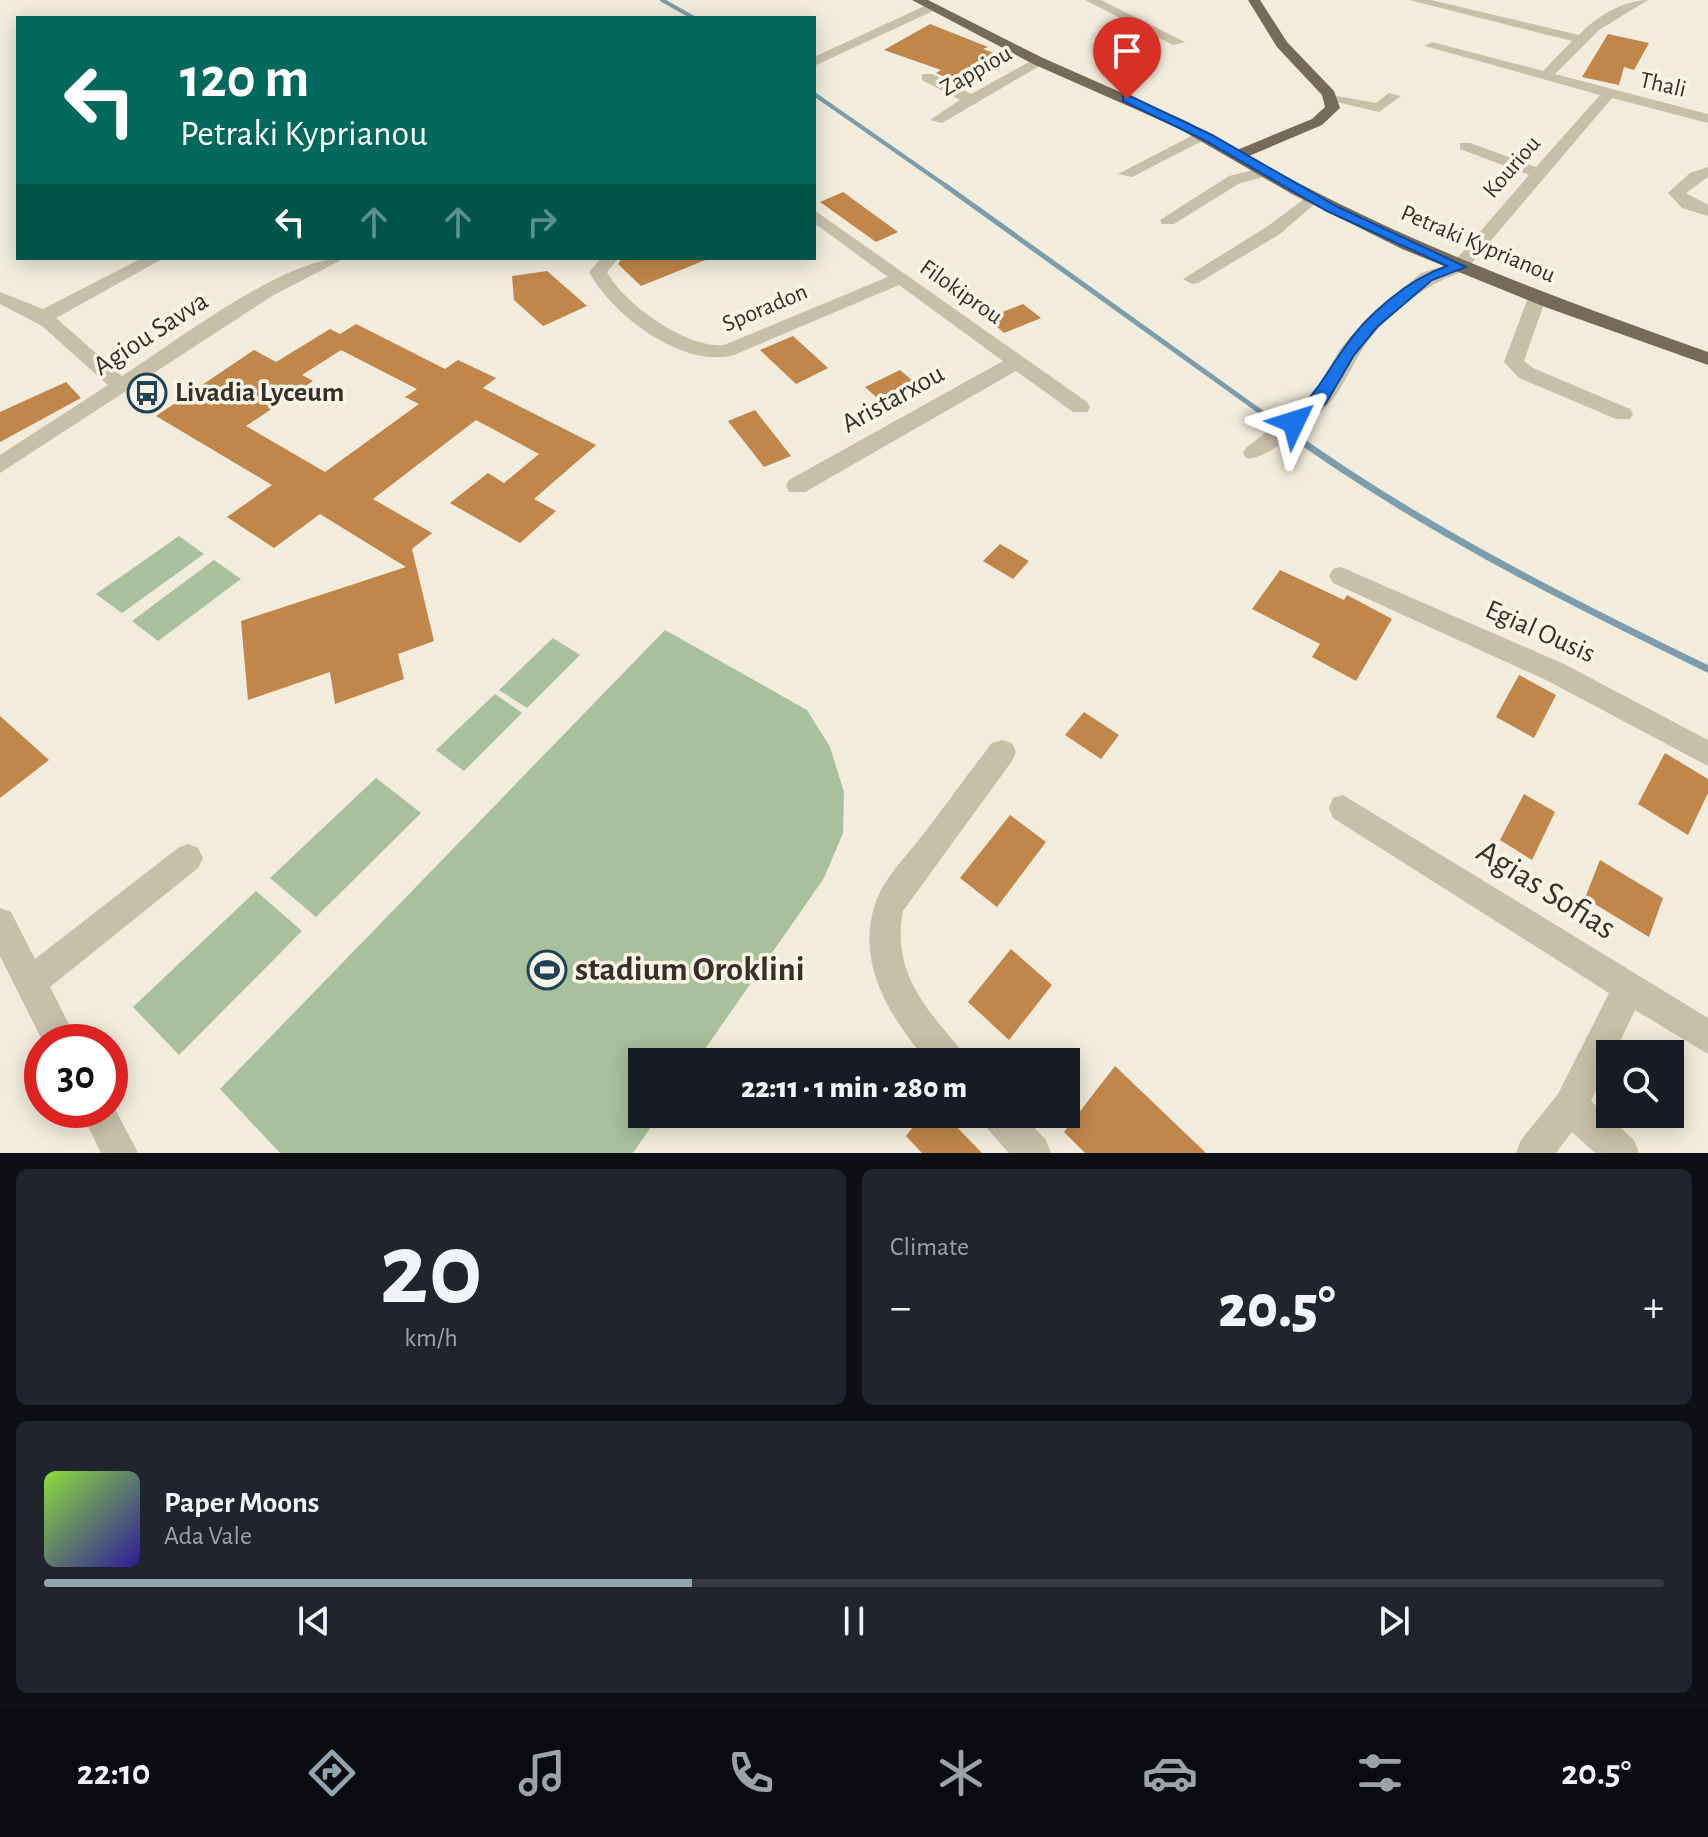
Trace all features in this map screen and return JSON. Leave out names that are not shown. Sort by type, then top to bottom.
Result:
[{"type":"main road","points":[[1238,155],[1317,122],[1332,111],[1331,99],[1282,44],[1254,0]]},
{"type":"main road","name":"Petraki Kyprianou","points":[[923,4],[1038,61],[1203,135],[1312,198],[1459,267],[1708,359]]},
{"type":"street","points":[[1091,0],[1178,42]]},
{"type":"street","points":[[1415,0],[1579,39]]},
{"type":"street","points":[[1545,77],[1579,39],[1642,0]]},
{"type":"street","points":[[816,61],[923,4]]},
{"type":"street","points":[[1432,46],[1607,95]]},
{"type":"street","name":"Zappiou","points":[[937,120],[1038,61]]},
{"type":"street","points":[[927,77],[971,100]]},
{"type":"street","name":"Thali","points":[[1607,95],[1708,119]]},
{"type":"street","name":"Kouriou","points":[[1254,453],[1314,406],[1328,390],[1348,352],[1372,324],[1427,277],[1459,267],[1607,95]]},
{"type":"street","points":[[1331,99],[1379,108],[1394,96]]},
{"type":"street","points":[[1126,174],[1203,135]]},
{"type":"street","points":[[1465,146],[1540,174]]},
{"type":"street","points":[[1168,220],[1235,179],[1266,172]]},
{"type":"street","points":[[1708,172],[1696,176],[1676,193],[1688,204],[1708,211]]},
{"type":"street","points":[[1192,279],[1274,230],[1312,198]]},
{"type":"street","name":"Filokiprou","points":[[816,216],[1080,407]]},
{"type":"street","points":[[41,318],[151,260]]},
{"type":"street","name":"Agiou Savva","points":[[0,465],[266,292],[332,260]]},
{"type":"street","name":"Sporadon","points":[[608,260],[598,272],[605,285],[680,344],[709,354],[727,351],[900,278]]},
{"type":"street","points":[[0,298],[21,304],[41,318],[92,356],[121,387]]},
{"type":"street","points":[[1537,298],[1514,362],[1526,373],[1623,414]]},
{"type":"street","name":"Aristarxou","points":[[797,486],[1017,362]]},
{"type":"street","name":"Egial Ousis","points":[[1341,576],[1555,672],[1708,754]]},
{"type":"street","points":[[939,1048],[893,985],[886,962],[884,934],[888,911],[902,886],[1002,752]]},
{"type":"street","name":"Agias Sofias","points":[[1343,808],[1708,1037]]},
{"type":"street","points":[[29,984],[188,858]]},
{"type":"street","points":[[0,923],[51,1024]]},
{"type":"street","points":[[1534,1153],[1570,1106],[1630,986]]},
{"type":"street","points":[[1570,1106],[1621,1153]]},
{"type":"street","points":[[107,1128],[120,1153]]},
{"type":"street","points":[[1010,1128],[1033,1153]]},
{"type":"green space","points":[[179,536],[204,554],[122,613],[96,594]]},
{"type":"green space","points":[[214,560],[241,579],[158,641],[132,621]]},
{"type":"green space","name":"stadium Oroklini","points":[[665,630],[807,710],[830,747],[844,792],[843,833],[824,878],[706,1048],[628,1048],[628,1128],[650,1128],[633,1153],[280,1153],[220,1089]]},
{"type":"green space","points":[[553,638],[580,655],[527,708],[499,690]]},
{"type":"green space","points":[[495,694],[522,713],[464,771],[436,750]]},
{"type":"green space","points":[[376,778],[421,813],[316,917],[270,878]]},
{"type":"green space","points":[[256,891],[302,931],[179,1055],[133,1007]]},
{"type":"building","points":[[930,24],[1007,58],[961,84],[936,73],[941,70],[884,50]]},
{"type":"building","points":[[1608,34],[1649,43],[1634,70],[1624,67],[1619,85],[1582,77]]},
{"type":"building","points":[[843,192],[898,232],[876,242],[820,202]]},
{"type":"building","points":[[621,260],[706,260],[641,286],[618,264]]},
{"type":"building","points":[[547,271],[587,306],[543,326],[514,300],[512,276]]},
{"type":"building","points":[[1023,304],[1041,318],[1004,333],[987,318]]},
{"type":"building","points":[[356,324],[445,369],[458,360],[496,378],[483,388],[596,445],[534,499],[556,511],[520,543],[450,503],[488,473],[504,483],[539,454],[476,420],[373,499],[432,533],[412,549],[434,641],[398,654],[404,679],[335,704],[330,672],[248,700],[241,621],[406,567],[320,514],[274,548],[227,517],[272,485],[156,416],[254,350],[276,362],[330,329],[340,334]],"holes":[[[341,350],[417,389],[405,397],[419,404],[325,472],[246,426],[313,381],[302,375]]]},
{"type":"building","points":[[793,336],[828,368],[796,384],[760,350]]},
{"type":"building","points":[[900,370],[919,386],[884,404],[865,387]]},
{"type":"building","points":[[66,382],[81,398],[0,442],[0,412]]},
{"type":"building","points":[[755,410],[791,456],[764,467],[728,421]]},
{"type":"building","points":[[1000,544],[1029,561],[1013,579],[983,561]]},
{"type":"building","points":[[1280,570],[1344,600],[1347,595],[1392,619],[1356,681],[1312,657],[1320,644],[1252,609]]},
{"type":"building","points":[[1519,675],[1556,695],[1534,738],[1496,717]]},
{"type":"building","points":[[1084,712],[1119,735],[1101,759],[1065,735]]},
{"type":"building","points":[[0,716],[49,760],[0,798]]},
{"type":"building","points":[[1665,753],[1708,779],[1708,793],[1688,835],[1638,804]]},
{"type":"building","points":[[1524,794],[1555,812],[1532,860],[1500,840]]},
{"type":"building","points":[[1010,815],[1046,842],[997,907],[960,878]]},
{"type":"building","points":[[1600,860],[1663,898],[1649,937],[1585,898]]},
{"type":"building","points":[[1011,949],[1052,985],[1009,1040],[968,1002]]},
{"type":"building","points":[[1115,1066],[1206,1153],[1085,1153],[1064,1132],[1067,1128],[1080,1128],[1080,1111]]},
{"type":"building","points":[[912,1128],[958,1128],[982,1153],[922,1153],[906,1136]]},
{"type":"waterway","points":[[662,0],[690,16]]},
{"type":"waterway","points":[[816,95],[949,188]]},
{"type":"waterway","points":[[946,186],[1286,430]]},
{"type":"waterway","points":[[1283,428],[1437,528],[1544,587],[1708,669]]},
{"type":"place","name":"Livadia Lyceum","points":[[147,393]]},
{"type":"place","name":"stadium Oroklini","points":[[547,970]]},
{"type":"route","points":[[1127,99],[1208,138],[1331,208],[1459,267],[1427,277],[1372,324],[1348,352],[1321,400],[1294,422]]}]
